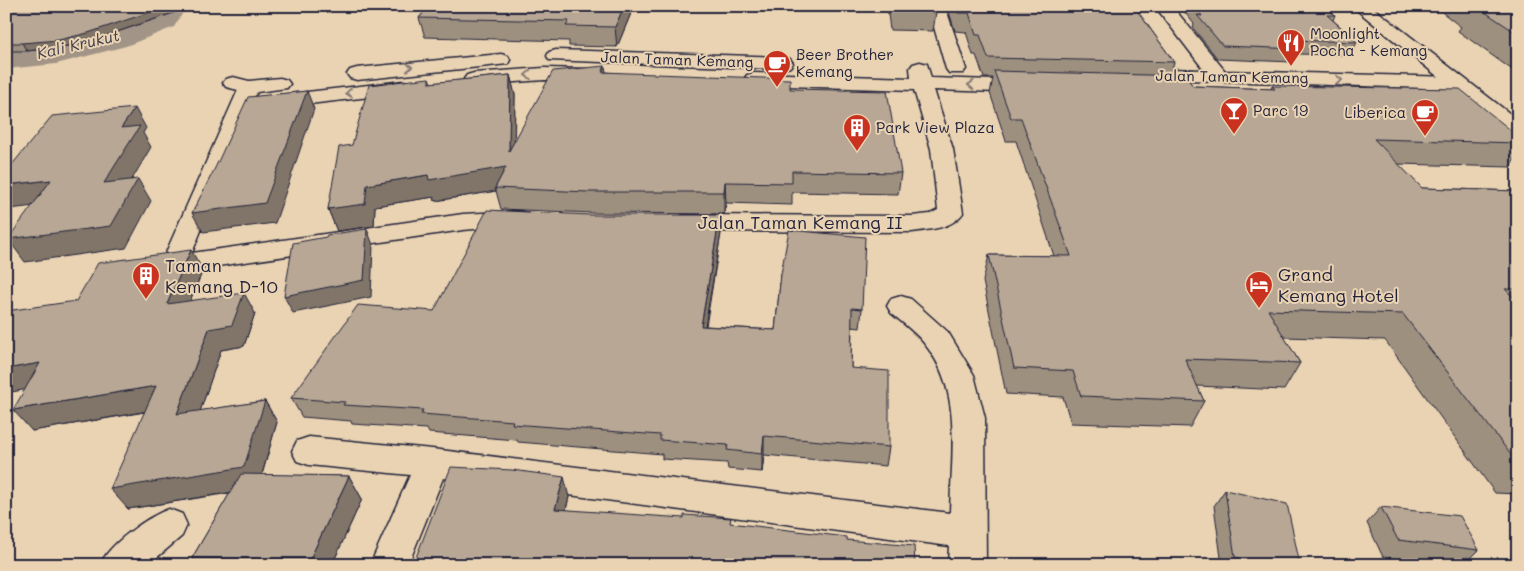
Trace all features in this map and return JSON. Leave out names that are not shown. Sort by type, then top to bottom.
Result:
[{"type":"street","points":[[936,6],[956,69]]},
{"type":"street","points":[[1163,6],[1220,77]]},
{"type":"street","points":[[1360,6],[1474,99],[1518,132]]},
{"type":"street","name":"Jalan Taman Kemang","points":[[545,219],[490,219],[191,262],[181,261],[177,257],[241,92],[544,74],[921,76],[1046,80],[956,69],[921,76]]},
{"type":"street","name":"Jalan Taman Kemang II","points":[[663,223],[912,224],[936,221],[951,213],[950,191],[942,149],[921,76]]},
{"type":"street","name":"Jalan Taman Kemang","points":[[1454,82],[1220,77],[1118,81],[1474,99]]},
{"type":"street","points":[[309,451],[432,463],[968,549],[969,418],[959,375],[938,339],[901,306]]},
{"type":"street","points":[[389,565],[432,463]]},
{"type":"street","points":[[118,565],[169,525]]},
{"type":"building","points":[[13,6],[168,6],[88,33],[59,40],[6,43],[6,10]]},
{"type":"building","points":[[429,6],[624,6],[615,27],[566,26],[569,21],[419,18]]},
{"type":"building","points":[[891,6],[934,6],[936,12],[892,11]]},
{"type":"building","points":[[956,6],[1134,6],[1174,62],[988,58],[980,35],[976,35],[969,13],[958,13]]},
{"type":"building","points":[[1195,6],[1325,6],[1335,15],[1327,15],[1357,42],[1290,40],[1299,49],[1223,46],[1197,15],[1202,16]]},
{"type":"building","points":[[1476,6],[1518,6],[1518,34]]},
{"type":"building","points":[[605,66],[602,72],[790,79],[790,89],[887,91],[901,173],[792,171],[792,183],[725,182],[724,192],[589,192],[495,188],[506,167],[429,180],[428,175],[367,185],[365,204],[328,209],[339,147],[352,145],[369,85],[429,78],[429,83],[510,75],[509,151],[553,71]]},
{"type":"building","name":"Grand Kemang Hotel","points":[[994,71],[1186,76],[1193,86],[1275,89],[1272,86],[1460,89],[1518,136],[1518,143],[1374,139],[1422,188],[1518,191],[1518,289],[1505,289],[1518,302],[1518,464],[1403,314],[1268,310],[1300,363],[1185,359],[1204,401],[1081,396],[1073,371],[1014,368],[989,255],[1071,256],[1021,118],[1011,118]]},
{"type":"building","points":[[307,91],[265,203],[192,213],[248,97]]},
{"type":"building","points":[[135,108],[121,128],[140,126],[104,183],[138,179],[111,226],[8,239],[51,180],[6,185],[6,172],[52,116]]},
{"type":"building","points":[[487,210],[590,215],[720,215],[701,326],[775,330],[781,274],[789,230],[865,237],[862,309],[852,308],[851,368],[889,371],[889,447],[764,436],[762,454],[727,450],[728,445],[660,440],[660,435],[512,424],[513,421],[421,414],[423,410],[343,405],[345,402],[291,398],[358,305],[434,311]]},
{"type":"building","points":[[367,229],[364,280],[284,296],[293,243],[326,237],[327,235]]},
{"type":"building","points":[[191,250],[167,304],[244,293],[232,325],[209,329],[177,414],[265,401],[244,467],[110,489],[156,386],[13,410],[40,363],[6,369],[6,311],[76,301],[98,263]]},
{"type":"building","points":[[451,467],[512,470],[564,477],[555,509],[684,518],[684,515],[731,518],[730,523],[847,537],[847,540],[914,546],[915,565],[591,565],[541,561],[540,565],[413,565]]},
{"type":"building","points":[[241,474],[349,476],[310,559],[192,558]]},
{"type":"building","points":[[1225,490],[1287,504],[1300,565],[1266,565],[1235,557]]},
{"type":"building","points":[[1381,507],[1460,516],[1479,550],[1398,540]]},
{"type":"waterway","name":"Kali Krukut","points":[[6,57],[56,52],[113,38],[161,19],[170,6]]},
{"type":"place","name":"Moonlight Pocha - Kemang","points":[[1291,67]]},
{"type":"place","name":"Beer Brother Kemang","points":[[777,88]]},
{"type":"place","name":"Parc 19","points":[[1234,135]]},
{"type":"place","name":"Liberica","points":[[1425,137]]},
{"type":"place","name":"Park View Plaza","points":[[857,152]]},
{"type":"place","name":"Taman Kemang D-10","points":[[146,300]]},
{"type":"place","name":"Grand Kemang Hotel","points":[[1259,309]]}]
